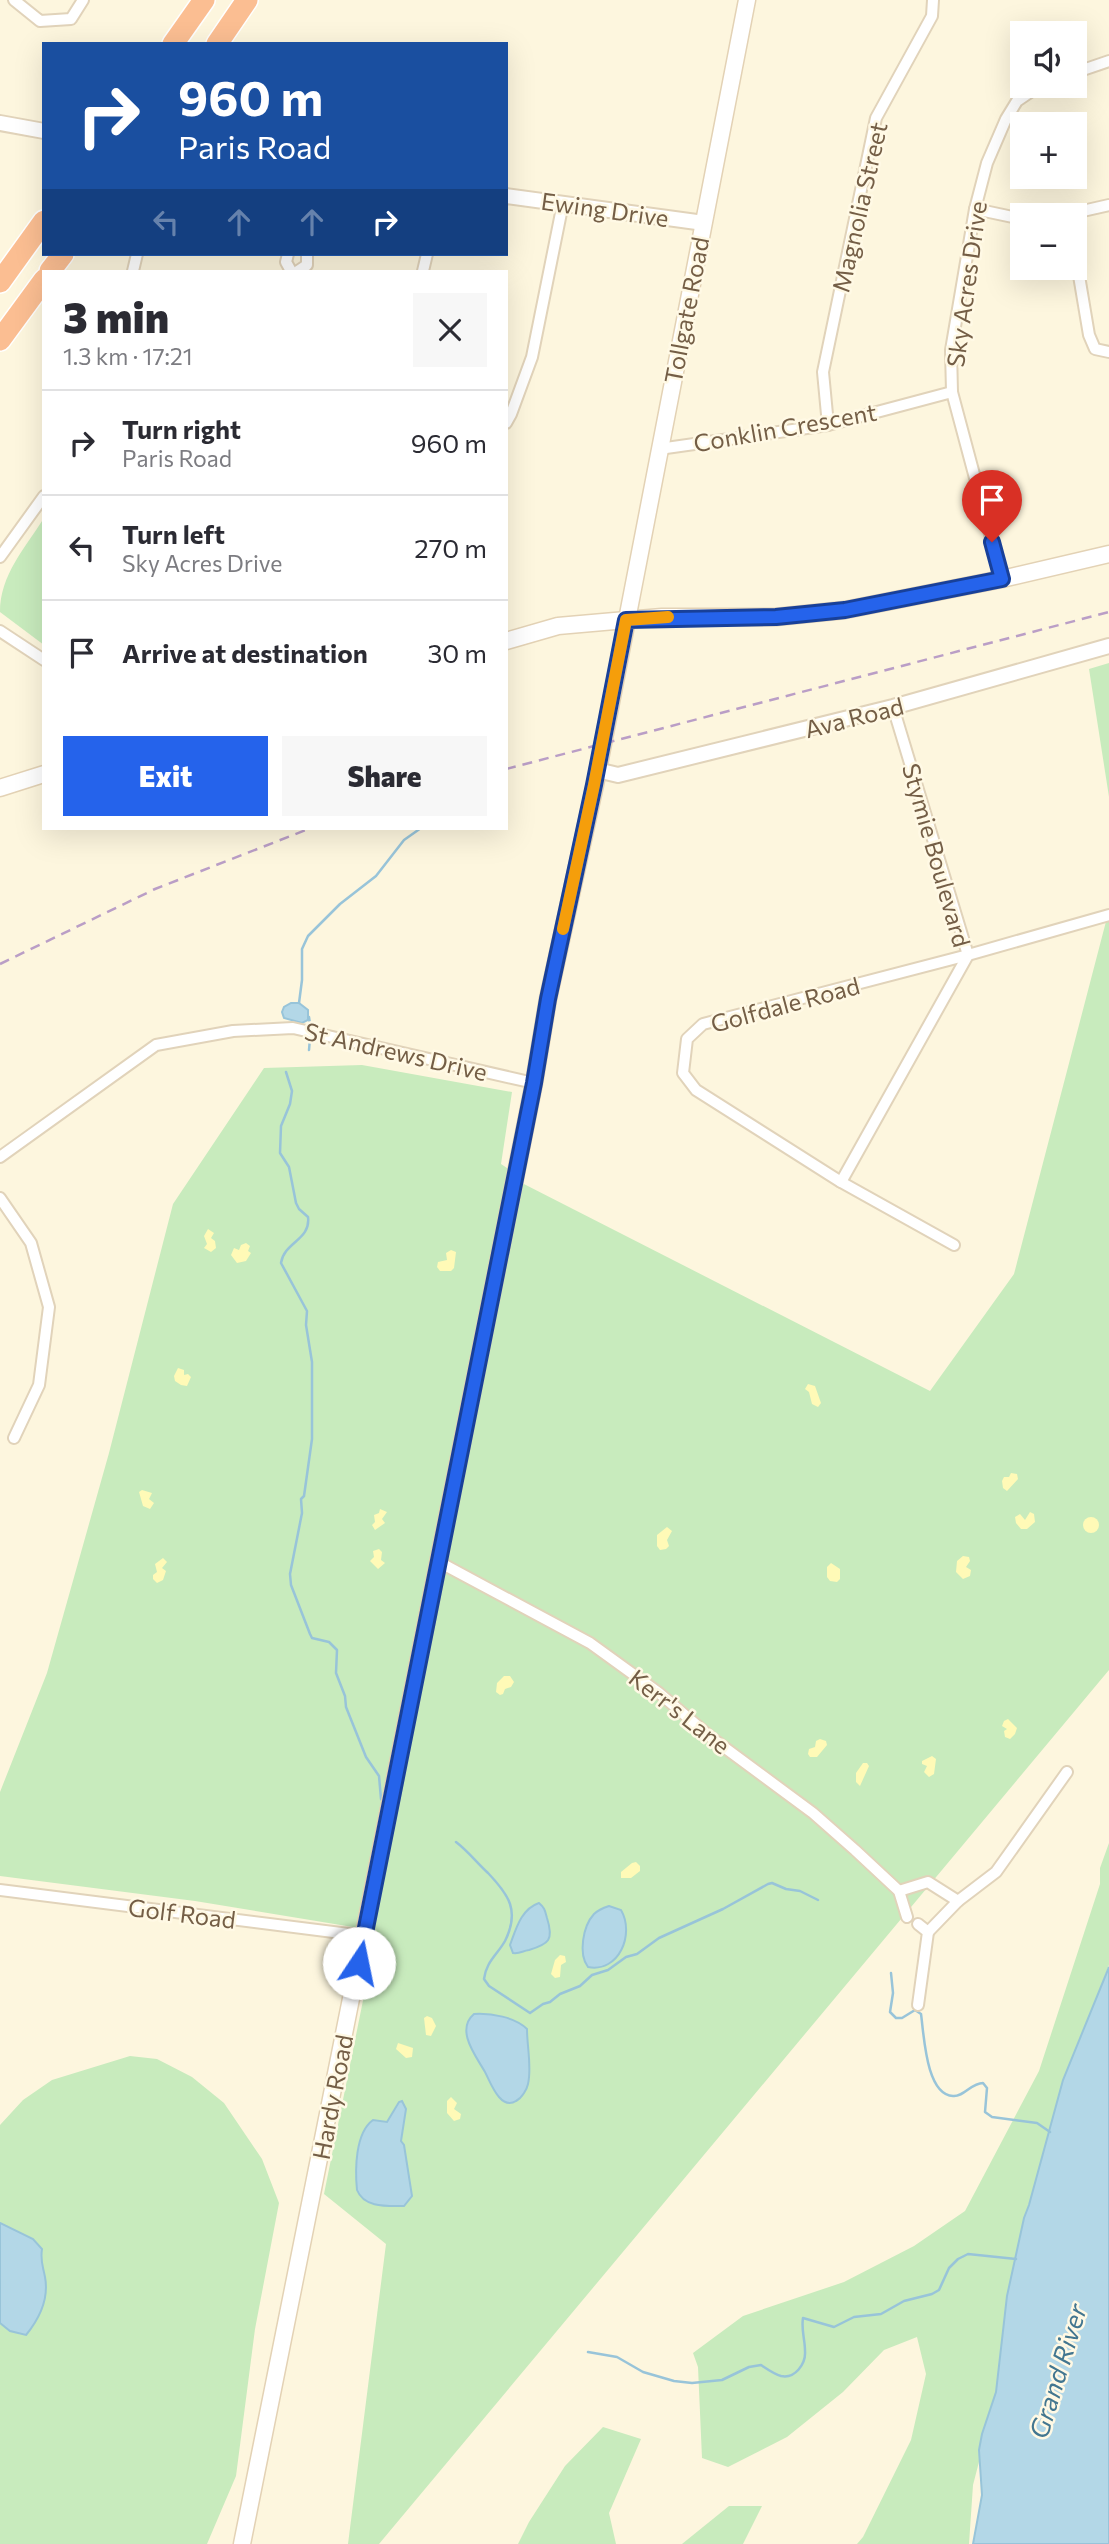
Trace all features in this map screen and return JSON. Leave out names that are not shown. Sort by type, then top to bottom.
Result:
[{"type":"highway","points":[[174,42],[204,0]]},
{"type":"highway","points":[[218,42],[247,0]]},
{"type":"highway","points":[[0,282],[42,225]]},
{"type":"highway","points":[[51,270],[61,256]]},
{"type":"highway","points":[[0,340],[42,283]]},
{"type":"main road","name":"Tollgate Road","points":[[626,620],[747,0]]},
{"type":"main road","points":[[508,640],[558,626],[626,620],[776,617],[845,610],[1002,579],[1109,554]]},
{"type":"main road","name":"Hardy Road","points":[[242,2544],[534,1083],[548,999],[626,620]]},
{"type":"main road","points":[[0,788],[42,775]]},
{"type":"street","points":[[14,0],[40,21],[71,19],[83,0]]},
{"type":"street","name":"Magnolia Street","points":[[828,425],[823,372],[876,118],[932,16],[933,0]]},
{"type":"street","points":[[1087,69],[1109,61]]},
{"type":"street","name":"Sky Acres Drive","points":[[1002,579],[952,392],[951,350],[975,208],[987,163],[1006,119],[1021,98]]},
{"type":"street","points":[[0,123],[42,131]]},
{"type":"street","name":"Ewing Drive","points":[[508,196],[704,223]]},
{"type":"street","points":[[508,418],[532,357],[564,203]]},
{"type":"street","points":[[1087,210],[1109,205]]},
{"type":"street","points":[[975,208],[1010,216]]},
{"type":"street","points":[[300,270],[307,265],[307,256]]},
{"type":"street","points":[[1080,280],[1089,335],[1095,349],[1109,352]]},
{"type":"street","name":"Conklin Crescent","points":[[659,449],[828,425],[952,392]]},
{"type":"street","points":[[0,557],[42,499]]},
{"type":"street","points":[[0,631],[42,659]]},
{"type":"street","name":"Ava Road","points":[[597,770],[618,775],[893,707],[1109,646]]},
{"type":"street","name":"Stymie Boulevard","points":[[841,1182],[968,955],[893,707]]},
{"type":"street","name":"Golfdale Road","points":[[954,1245],[841,1182],[696,1090],[683,1073],[687,1038],[704,1024],[1109,915]]},
{"type":"street","name":"St Andrews Drive","points":[[0,1157],[156,1045],[233,1031],[293,1028],[534,1083]]},
{"type":"street","points":[[0,1198],[31,1244],[50,1307],[39,1384],[14,1438]]},
{"type":"street","name":"Kerr's Lane","points":[[439,1562],[590,1643],[813,1813],[899,1891]]},
{"type":"street","points":[[919,2005],[928,1932],[958,1900],[996,1872],[1066,1772]]},
{"type":"street","points":[[907,1917],[899,1891],[928,1882],[958,1900]]},
{"type":"street","name":"Golf Road","points":[[0,1890],[365,1936]]},
{"type":"street","points":[[918,1924],[928,1932]]},
{"type":"green space","points":[[42,521],[42,644],[0,612],[4,586],[22,551]]},
{"type":"green space","points":[[1109,663],[1109,797],[1089,669]]},
{"type":"green space","points":[[1109,910],[1109,1670],[379,2544],[348,2544],[386,2244],[324,2194],[377,1931],[195,1901],[0,1876],[0,1792],[47,1673],[109,1453],[173,1204],[264,1068],[362,1065],[512,1092],[501,1164],[519,1176],[518,1181],[930,1391],[1014,1274]]},
{"type":"green space","points":[[1109,1843],[1109,1965],[1076,2050],[1017,2261],[1000,2381],[973,2485],[969,2544],[857,2544],[911,2440],[926,2374],[917,2337],[884,2350],[843,2392],[787,2437],[728,2467],[702,2458],[698,2367],[693,2353],[743,2316],[844,2282],[914,2246],[965,2211],[1039,2071],[1100,1884],[1100,1868]]},
{"type":"green space","points":[[130,2056],[157,2059],[192,2077],[224,2103],[262,2159],[279,2203],[255,2329],[236,2476],[207,2544],[0,2544],[0,2323],[10,2331],[45,2276],[33,2239],[0,2223],[0,2125],[23,2100],[52,2080]]},
{"type":"green space","points":[[603,2427],[641,2439],[609,2513],[616,2544],[518,2544],[565,2466]]},
{"type":"green space","points":[[729,2506],[762,2506],[743,2544],[682,2544]]},
{"type":"sand","points":[[208,1229],[214,1233],[211,1238],[215,1241],[216,1248],[211,1252],[204,1248],[207,1244],[204,1236]]},
{"type":"sand","points":[[246,1243],[250,1246],[248,1251],[251,1253],[246,1261],[237,1263],[231,1255],[234,1248],[239,1250],[241,1245]]},
{"type":"sand","points":[[451,1250],[456,1252],[454,1268],[451,1271],[440,1271],[438,1262],[447,1260],[446,1253]]},
{"type":"sand","points":[[178,1368],[184,1370],[184,1375],[191,1377],[187,1386],[175,1381]]},
{"type":"sand","points":[[808,1384],[815,1386],[821,1403],[818,1407],[812,1404],[809,1392],[805,1389]]},
{"type":"sand","points":[[1011,1473],[1017,1474],[1018,1479],[1007,1491],[1003,1488],[1002,1481]]},
{"type":"sand","points":[[142,1490],[152,1493],[149,1499],[154,1503],[150,1509],[143,1506],[139,1492]]},
{"type":"sand","points":[[380,1509],[387,1512],[382,1519],[385,1523],[375,1530],[372,1525],[375,1522],[374,1515],[379,1513]]},
{"type":"sand","points":[[1030,1512],[1034,1514],[1035,1522],[1027,1529],[1021,1529],[1015,1517],[1020,1514],[1025,1520]]},
{"type":"sand","points":[[1088,1517],[1094,1517],[1099,1525],[1097,1531],[1088,1533],[1083,1528],[1083,1522]]},
{"type":"sand","points":[[667,1527],[672,1531],[667,1540],[669,1546],[660,1550],[657,1546],[657,1535]]},
{"type":"sand","points":[[379,1549],[382,1552],[381,1560],[385,1563],[378,1569],[370,1561],[374,1557],[373,1551]]},
{"type":"sand","points":[[963,1556],[969,1557],[970,1561],[966,1567],[971,1570],[970,1576],[963,1579],[956,1572],[957,1561]]},
{"type":"sand","points":[[163,1558],[167,1562],[162,1568],[166,1571],[163,1580],[157,1583],[153,1579],[157,1572],[155,1564]]},
{"type":"sand","points":[[831,1563],[840,1569],[840,1579],[837,1582],[830,1581],[827,1577],[827,1567]]},
{"type":"sand","points":[[504,1676],[510,1676],[514,1682],[500,1695],[496,1692],[497,1683]]},
{"type":"sand","points":[[1008,1719],[1017,1728],[1010,1739],[1005,1737],[1004,1731],[1007,1729],[1002,1726]]},
{"type":"sand","points":[[816,1741],[826,1741],[827,1745],[817,1757],[810,1757],[809,1749],[815,1747]]},
{"type":"sand","points":[[932,1756],[936,1759],[934,1774],[929,1777],[924,1772],[927,1766],[922,1764],[922,1761]]},
{"type":"sand","points":[[863,1763],[869,1766],[860,1786],[856,1782],[856,1773]]},
{"type":"sand","points":[[636,1862],[640,1871],[631,1878],[621,1878],[621,1872]]},
{"type":"sand","points":[[560,1955],[565,1956],[566,1962],[561,1965],[560,1977],[555,1978],[551,1974],[555,1960]]},
{"type":"sand","points":[[424,2018],[432,2018],[436,2026],[431,2036],[426,2035]]},
{"type":"sand","points":[[398,2043],[413,2048],[412,2057],[406,2058],[396,2049]]},
{"type":"sand","points":[[451,2097],[457,2103],[454,2109],[461,2114],[460,2119],[454,2121],[447,2113],[447,2101]]},
{"type":"water","points":[[299,1003],[308,1010],[308,1020],[302,1023],[284,1018],[284,1007]]},
{"type":"water","points":[[539,1903],[549,1925],[548,1940],[536,1948],[513,1953],[510,1945],[520,1920],[528,1910]]},
{"type":"water","points":[[609,1906],[621,1910],[625,1920],[625,1940],[616,1958],[608,1964],[588,1967],[583,1955],[587,1926],[596,1913]]},
{"type":"water","name":"Grand River","points":[[1109,1967],[1109,2544],[973,2544],[982,2495],[979,2450],[996,2392],[1007,2296],[1024,2218],[1063,2080]]},
{"type":"water","points":[[474,2014],[502,2017],[516,2021],[527,2029],[529,2077],[525,2091],[516,2101],[510,2103],[500,2099],[469,2043],[466,2028]]},
{"type":"water","points":[[402,2101],[406,2109],[401,2141],[404,2145],[412,2196],[404,2206],[377,2205],[365,2200],[357,2190],[356,2162],[360,2143],[367,2126],[373,2120],[387,2122]]},
{"type":"water","points":[[0,2223],[33,2239],[42,2249],[46,2293],[39,2315],[26,2335],[10,2331],[0,2323]]},
{"type":"waterway","points":[[299,1003],[302,949],[308,936],[340,904],[376,876],[404,840],[418,830]]},
{"type":"waterway","points":[[309,1017],[310,1024]]},
{"type":"waterway","points":[[309,1050],[310,1038]]},
{"type":"waterway","points":[[286,1072],[292,1091],[281,1126],[280,1153],[289,1167],[296,1203],[308,1217],[308,1225],[302,1236],[287,1250],[281,1263],[307,1311],[306,1325],[312,1362],[312,1439],[290,1574],[291,1585],[312,1638],[329,1642],[337,1650],[336,1673],[345,1696],[346,1707],[366,1757],[379,1776],[381,1799],[384,1802]]},
{"type":"waterway","points":[[456,1842],[502,1889],[512,1912],[512,1921],[505,1941],[489,1963],[484,1979],[489,1986],[530,2013],[560,1994],[580,1986],[592,1975],[608,1970],[626,1957],[637,1954],[659,1938],[723,1909],[768,1884],[800,1891],[818,1900]]},
{"type":"waterway","points":[[891,1973],[893,1993],[890,2012],[896,2018],[902,2018],[915,2010],[921,2014],[925,2049],[937,2086],[944,2093],[957,2096],[983,2083],[987,2088],[985,2112],[992,2117],[1037,2123],[1050,2132]]},
{"type":"waterway","points":[[588,2352],[617,2357],[643,2372],[674,2381],[692,2383],[722,2380],[749,2367],[761,2365],[781,2376],[791,2375],[804,2361],[803,2318],[834,2327],[854,2317],[881,2314],[904,2301],[939,2290],[949,2268],[968,2254],[1016,2259]]},
{"type":"railway","points":[[508,768],[1109,612]]},
{"type":"railway","points":[[0,964],[155,889],[306,830]]},
{"type":"slow traffic","points":[[563,929],[626,620],[668,617]]},
{"type":"route","points":[[359,1963],[534,1083],[548,999],[626,620],[662,617],[776,617],[845,610],[1002,579],[992,542]]}]
